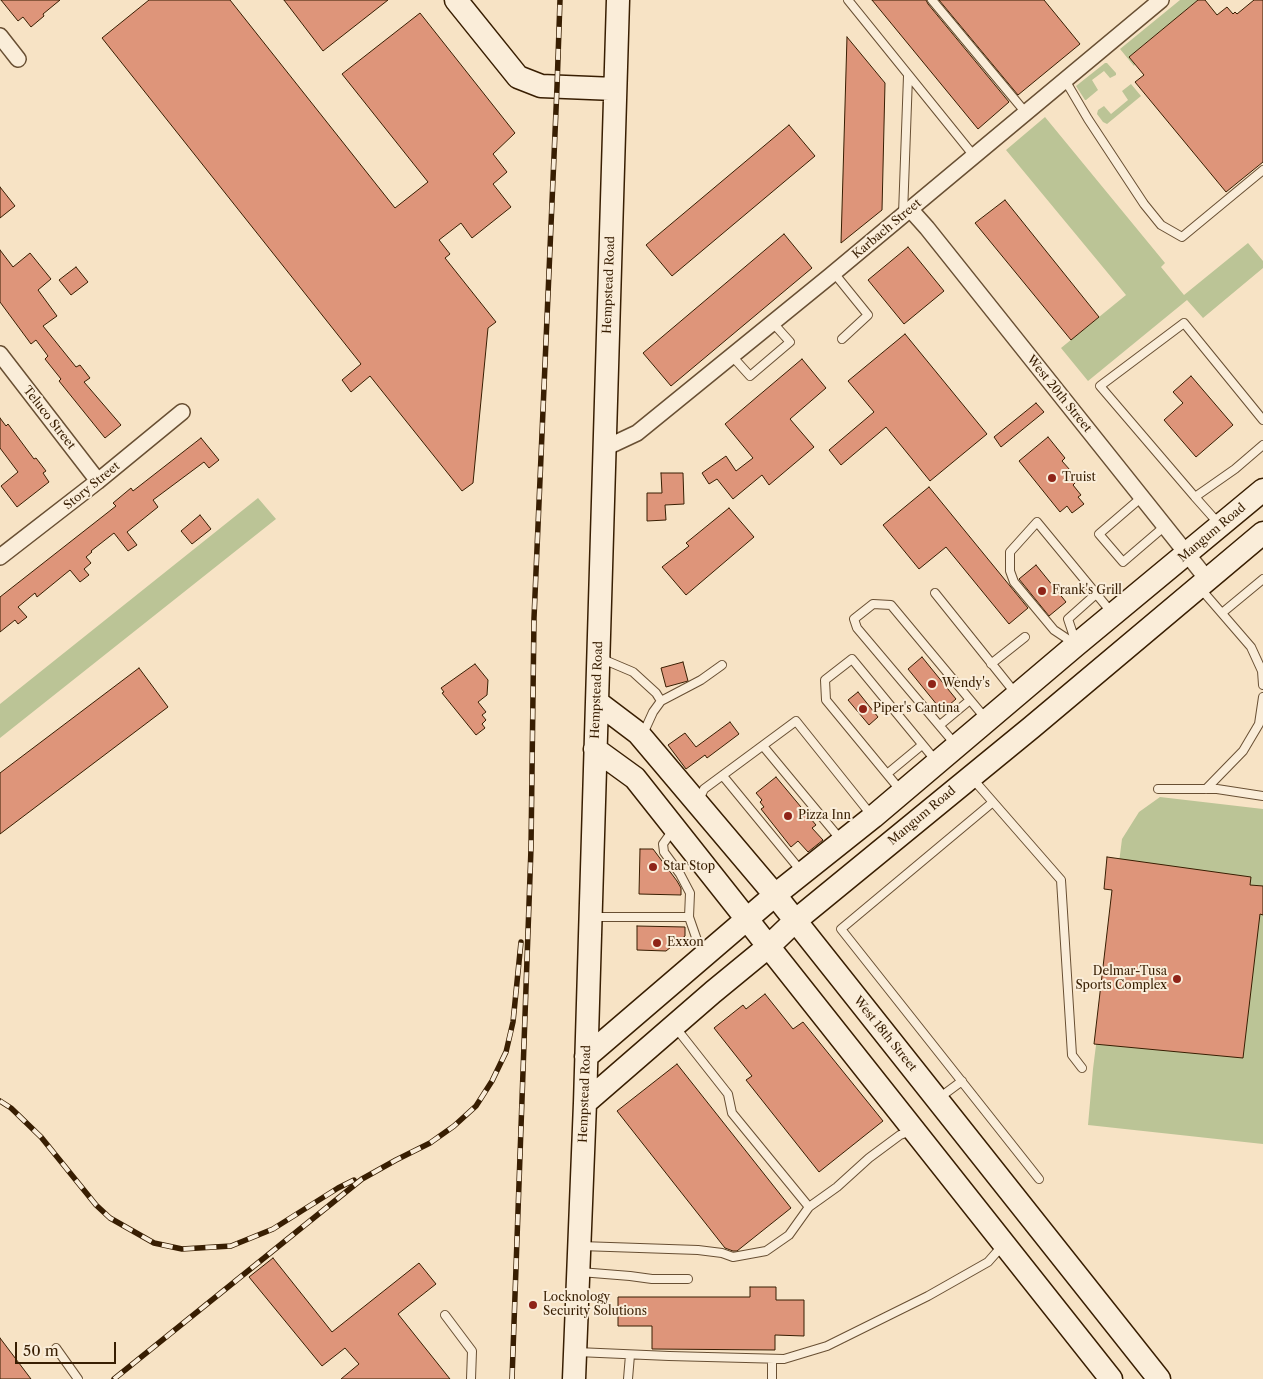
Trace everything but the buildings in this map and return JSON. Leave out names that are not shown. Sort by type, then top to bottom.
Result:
[{"type":"main road","points":[[456,0],[518,77],[541,86],[615,89]]},
{"type":"main road","name":"Hempstead Road","points":[[574,1379],[585,1103],[618,0]]},
{"type":"main road","name":"Mangum Road","points":[[586,1057],[775,895],[873,817],[1263,490]]},
{"type":"main road","name":"Mangum Road","points":[[585,1103],[795,922],[1263,533]]},
{"type":"main road","name":"West 18th Street","points":[[597,702],[642,737],[775,895],[1032,1220],[1153,1377]]},
{"type":"main road","points":[[595,749],[635,778],[1111,1379]]},
{"type":"main road","points":[[947,755],[969,778]]},
{"type":"main road","points":[[675,828],[698,803]]},
{"type":"main road","points":[[915,1130],[940,1103]]},
{"type":"main road","points":[[1005,1244],[1032,1220]]},
{"type":"street","name":"Karbach Street","points":[[605,448],[637,434],[834,273],[1161,0]]},
{"type":"street","points":[[0,36],[18,59]]},
{"type":"street","name":"West 20th Street","points":[[906,213],[927,228],[1187,554],[1203,583]]},
{"type":"street","name":"Teluco Street","points":[[0,354],[98,481]]},
{"type":"street","name":"Story Street","points":[[0,557],[98,481],[182,412]]},
{"type":"lane","points":[[848,0],[974,156]]},
{"type":"lane","points":[[932,0],[1026,113]]},
{"type":"lane","points":[[906,213],[908,76]]},
{"type":"lane","points":[[1065,80],[1088,119],[1144,204],[1161,225],[1182,237],[1263,170]]},
{"type":"lane","points":[[834,273],[868,315],[842,339]]},
{"type":"lane","points":[[1221,525],[1100,386],[1184,322],[1263,420]]},
{"type":"lane","points":[[732,356],[750,376],[790,342],[773,323]]},
{"type":"lane","points":[[1196,498],[1263,445]]},
{"type":"lane","points":[[1142,497],[1099,534],[1123,562],[1165,526]]},
{"type":"lane","points":[[1076,645],[1054,630],[1014,582],[1010,571],[1010,552],[1037,522],[1113,614]]},
{"type":"lane","points":[[1222,614],[1263,579]]},
{"type":"lane","points":[[1203,583],[1222,614],[1251,647],[1262,670],[1263,685]]},
{"type":"lane","points":[[935,593],[1018,695]]},
{"type":"lane","points":[[1076,645],[1068,619],[1096,594]]},
{"type":"lane","points":[[947,755],[940,725],[857,628],[854,619],[873,604],[891,606],[987,721]]},
{"type":"lane","points":[[991,664],[1025,637]]},
{"type":"lane","points":[[598,657],[633,672],[656,693],[661,701]]},
{"type":"lane","points":[[902,792],[826,700],[826,680],[852,659],[922,745],[947,755]]},
{"type":"lane","points":[[642,737],[653,712],[661,701],[701,680],[722,665]]},
{"type":"lane","points":[[1206,789],[1243,751],[1259,724],[1263,697]]},
{"type":"lane","points":[[940,725],[970,700]]},
{"type":"lane","points":[[698,803],[704,789],[796,722],[873,817]]},
{"type":"lane","points":[[887,774],[922,745]]},
{"type":"lane","points":[[763,746],[842,842]]},
{"type":"lane","points":[[723,776],[803,873]]},
{"type":"lane","points":[[969,778],[993,802],[1061,880],[1072,1054],[1082,1068]]},
{"type":"lane","points":[[1158,789],[1217,789],[1263,796]]},
{"type":"lane","points":[[993,802],[841,929],[1039,1179]]},
{"type":"lane","points":[[675,828],[663,844],[664,852],[680,874],[690,893],[689,917],[698,943],[707,953]]},
{"type":"lane","points":[[590,917],[689,917]]},
{"type":"lane","points":[[674,1025],[728,1094],[732,1113],[809,1206]]},
{"type":"lane","points":[[940,1103],[962,1081]]},
{"type":"lane","points":[[579,1246],[698,1250],[722,1253],[733,1257],[766,1250],[789,1235],[809,1206],[837,1187],[869,1158],[900,1135],[915,1130]]},
{"type":"lane","points":[[575,1352],[784,1359],[827,1346],[928,1296],[988,1262],[1005,1244]]},
{"type":"lane","points":[[578,1272],[652,1279],[688,1279]]},
{"type":"lane","points":[[445,1315],[472,1351],[471,1379]]},
{"type":"lane","points":[[56,1348],[78,1379]]},
{"type":"lane","points":[[628,1379],[630,1355]]},
{"type":"lane","points":[[772,1358],[772,1379]]},
{"type":"green space","points":[[1180,0],[1198,0],[1129,57],[1135,64],[1134,66],[1120,49]]},
{"type":"green space","points":[[1105,63],[1116,75],[1110,78],[1104,71],[1092,80],[1098,90],[1085,100],[1076,86]]},
{"type":"green space","points":[[1131,84],[1141,96],[1107,124],[1103,122],[1097,114],[1098,110],[1104,106],[1111,114],[1128,100],[1122,91]]},
{"type":"green space","points":[[1045,117],[1165,263],[1161,267],[1184,295],[1248,243],[1263,261],[1263,268],[1203,318],[1187,300],[1088,381],[1061,348],[1126,295],[1006,150]]},
{"type":"green space","points":[[258,498],[276,519],[0,738],[0,704]]},
{"type":"green space","points":[[1160,797],[1263,809],[1263,1144],[1088,1125],[1093,1069],[1122,839],[1139,812]]},
{"type":"railway","points":[[512,1379],[531,848],[534,618],[560,0]]},
{"type":"railway","points":[[114,1379],[362,1179],[430,1143],[454,1126],[476,1106],[492,1081],[506,1052],[513,1022],[521,942]]},
{"type":"railway","points":[[0,1101],[11,1108],[41,1137],[96,1205],[110,1218],[154,1243],[182,1249],[231,1246],[273,1229],[354,1180]]},
{"type":"place","name":"Truist","points":[[1052,478]]},
{"type":"place","name":"Frank's Grill","points":[[1042,591]]},
{"type":"place","name":"Wendy's","points":[[932,684]]},
{"type":"place","name":"Piper's Cantina","points":[[863,709]]},
{"type":"place","name":"Pizza Inn","points":[[788,816]]},
{"type":"place","name":"Star Stop","points":[[653,867]]},
{"type":"place","name":"Exxon","points":[[657,943]]},
{"type":"place","name":"Delmar-Tusa Sports Complex","points":[[1177,979]]},
{"type":"place","name":"Locknology Security Solutions","points":[[533,1305]]}]
